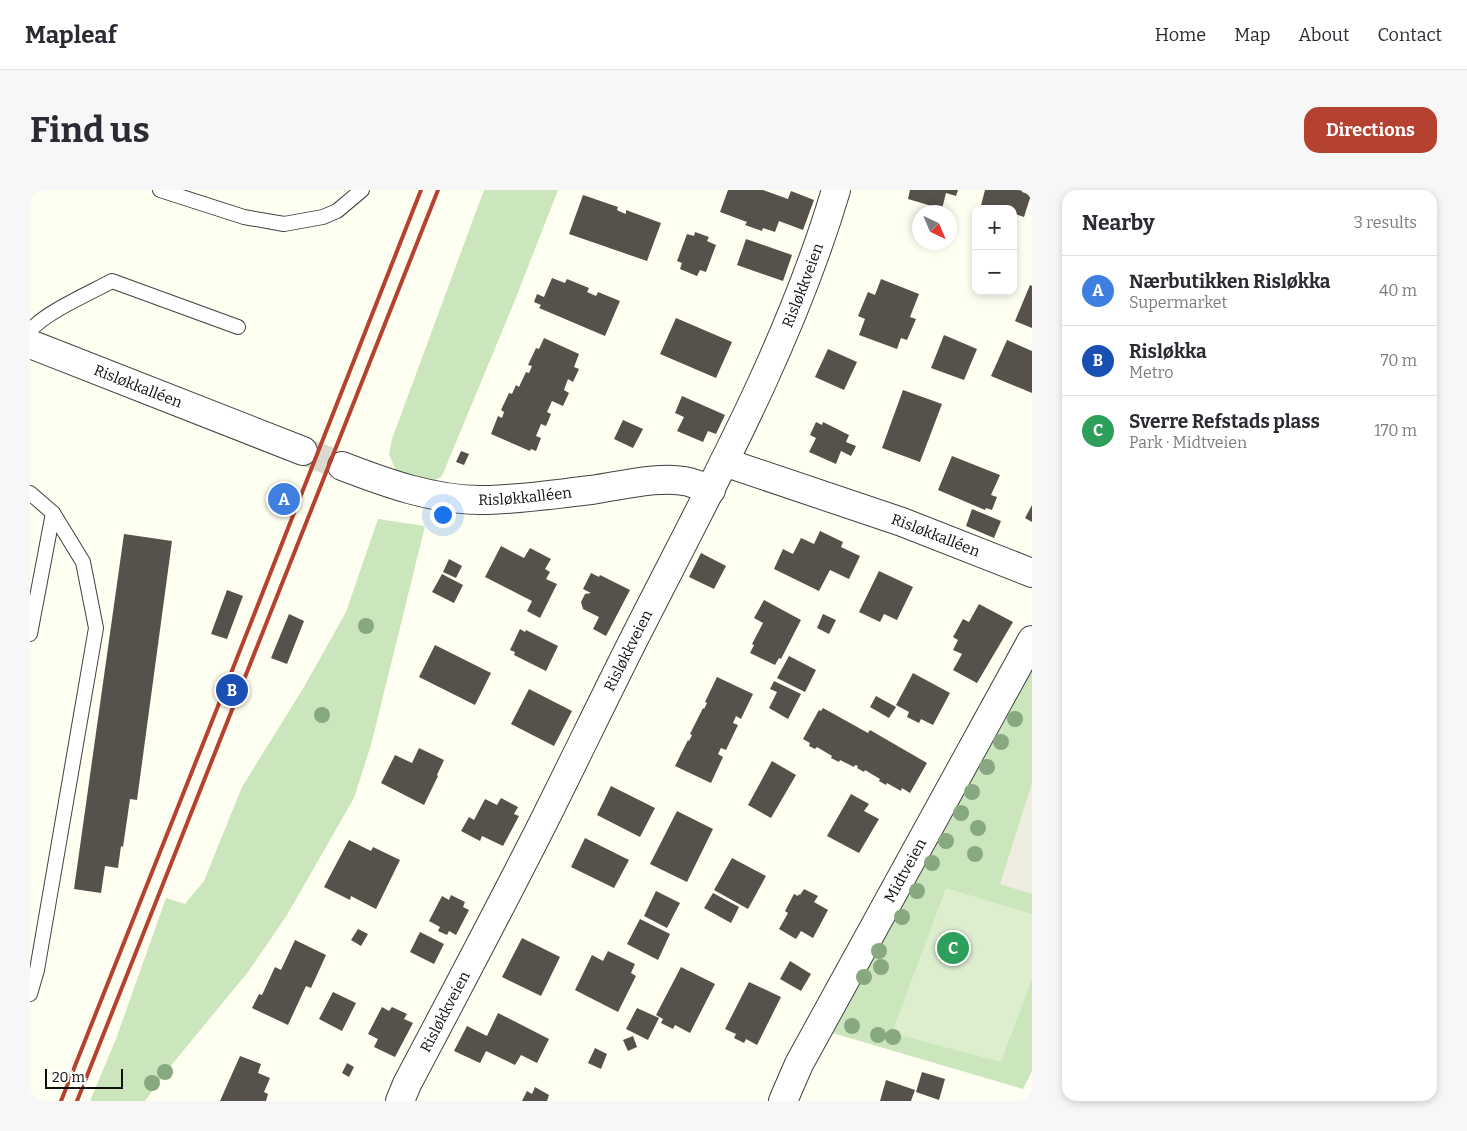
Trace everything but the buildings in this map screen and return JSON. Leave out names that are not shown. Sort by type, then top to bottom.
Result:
[{"type":"street","name":"Risløkkveien","points":[[400,1101],[711,490],[762,384],[799,298],[836,190]]},
{"type":"street","name":"Risløkkalléen","points":[[30,344],[303,451]]},
{"type":"street","name":"Risløkkalléen","points":[[724,462],[902,522],[1032,573]]},
{"type":"street","name":"Risløkkalléen","points":[[342,466],[401,487],[444,497],[480,500],[535,496],[664,481],[688,482],[711,490]]},
{"type":"street","name":"Midtveien","points":[[783,1101],[799,1064],[1032,640]]},
{"type":"lane","points":[[160,190],[244,217],[284,224],[323,218],[337,211],[362,190]]},
{"type":"lane","points":[[30,331],[46,317],[112,281],[238,327]]},
{"type":"lane","points":[[30,493],[53,513],[83,562],[96,628],[30,994]]},
{"type":"lane","points":[[30,634],[53,513]]},
{"type":"green space","points":[[484,190],[558,190],[442,476],[434,481],[396,471],[389,454],[392,439]]},
{"type":"green space","points":[[378,519],[425,526],[371,745],[354,798],[287,915],[248,972],[169,1068],[145,1101],[90,1101],[116,1039],[166,898],[185,904],[204,881],[242,787],[304,687],[346,612]]},
{"type":"green space","points":[[1032,665],[1032,1071],[1023,1089],[829,1032]]},
{"type":"green space","points":[[946,888],[1032,914],[1032,979],[1001,1062],[892,1033]]},
{"type":"shaded area","points":[[1032,783],[1032,894],[1000,884]]},
{"type":"tunnel","points":[[303,451],[342,466]]},
{"type":"railway","points":[[61,1101],[421,190]]},
{"type":"railway","points":[[77,1101],[438,190]]},
{"type":"place","name":"Nærbutikken Risløkka","points":[[284,499]]},
{"type":"place","name":"Risløkka","points":[[232,690]]},
{"type":"place","name":"Sverre Refstads plass","points":[[953,948]]}]
